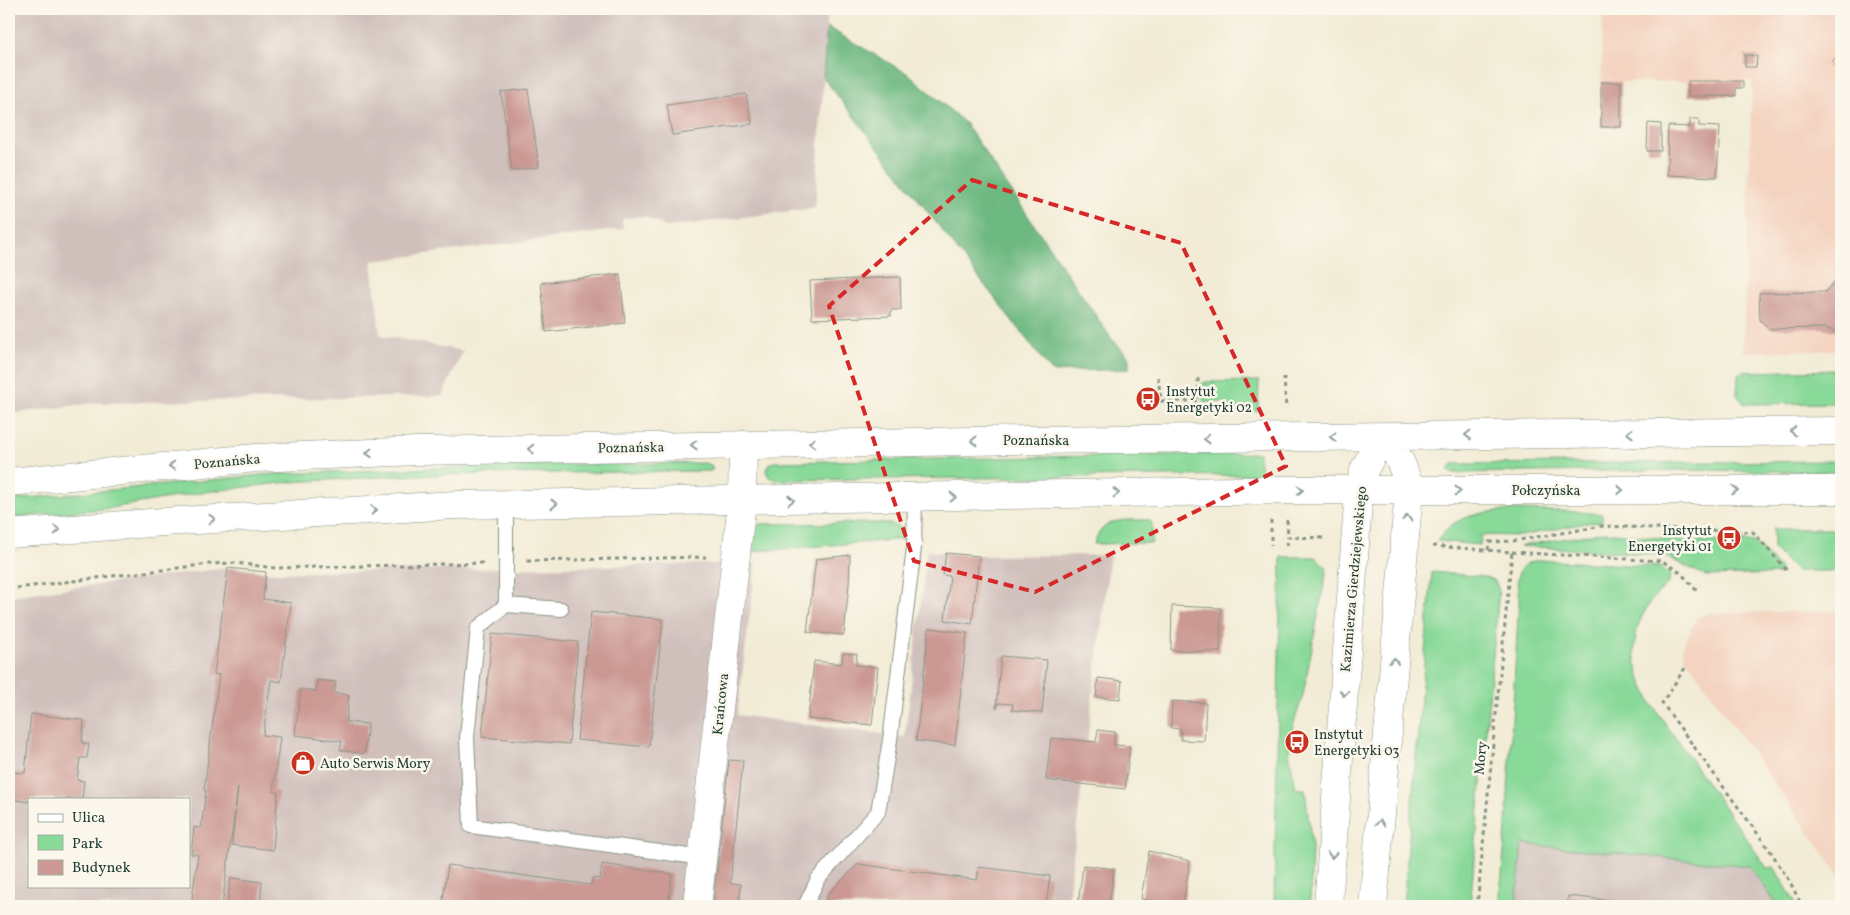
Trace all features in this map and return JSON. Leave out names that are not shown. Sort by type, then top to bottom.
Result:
[{"type":"main road","points":[[1382,436],[1841,431]]},
{"type":"main road","points":[[1372,906],[1409,491],[1406,471],[1396,452],[1382,436]]},
{"type":"main road","name":"Poznańska","points":[[9,482],[266,458],[418,451],[1382,436]]},
{"type":"main road","name":"Kazimierza Gierdziejewskiego","points":[[1328,906],[1359,491],[1364,470],[1382,436]]},
{"type":"main road","name":"Krańcowa","points":[[697,906],[737,556],[742,501],[742,445]]},
{"type":"main road","name":"Połczyńska","points":[[915,498],[1251,490],[1841,490]]},
{"type":"main road","points":[[9,534],[173,521],[506,505],[915,498]]},
{"type":"lane","points":[[805,906],[818,880],[878,812],[890,740],[914,548],[915,498]]},
{"type":"lane","points":[[506,505],[506,605]]},
{"type":"lane","points":[[561,609],[506,605],[478,628],[467,738],[471,826],[703,858]]},
{"type":"path","points":[[1158,377],[1161,401],[1198,401],[1198,376]]},
{"type":"path","points":[[1270,512],[1271,544]]},
{"type":"path","points":[[1287,513],[1287,546]]},
{"type":"path","points":[[1488,550],[1489,542],[1513,541],[1603,526],[1753,532],[1788,572]]},
{"type":"path","points":[[1288,536],[1326,538]]},
{"type":"path","points":[[1436,546],[1662,561],[1681,573],[1696,591]]},
{"type":"path","name":"Mory","points":[[1477,906],[1512,552]]},
{"type":"path","points":[[9,588],[209,564],[235,563],[276,568],[737,556]]},
{"type":"path","points":[[1685,668],[1662,703],[1771,852],[1802,906]]},
{"type":"highlighted area","points":[[972,180],[1181,243],[1286,466],[1035,592],[914,561],[829,306]]},
{"type":"shaded area","points":[[9,9],[828,9],[815,208],[666,227],[644,216],[622,219],[623,229],[372,261],[380,335],[463,351],[442,396],[94,403],[9,414]]},
{"type":"shaded area","points":[[1603,9],[1841,9],[1841,350],[1743,352],[1752,81],[1601,82]]},
{"type":"shaded area","points":[[927,551],[981,556],[1110,555],[1067,906],[9,906],[9,596],[234,567],[274,573],[756,563],[737,715],[905,737]]},
{"type":"shaded area","points":[[1841,611],[1841,878],[1685,657],[1683,647],[1696,619],[1708,613]]},
{"type":"shaded area","points":[[1522,844],[1750,866],[1778,906],[1516,906]]},
{"type":"green space","points":[[827,27],[910,75],[965,123],[1111,338],[1129,357],[1129,369],[1052,372],[823,77]]},
{"type":"green space","points":[[1841,370],[1841,403],[1744,404],[1737,395],[1738,374],[1743,372]]},
{"type":"green space","points":[[1259,381],[1258,411],[1226,409],[1225,402],[1205,402],[1202,399],[1202,384],[1205,382]]},
{"type":"green space","points":[[1259,453],[1261,475],[777,480],[769,477],[766,472],[770,463],[775,462]]},
{"type":"green space","points":[[1841,461],[1841,472],[1679,470],[1451,473],[1448,469],[1453,464]]},
{"type":"green space","points":[[705,463],[711,465],[713,468],[711,471],[419,475],[290,482],[204,492],[111,508],[9,518],[9,500],[272,474],[522,465]]},
{"type":"green space","points":[[1514,510],[1602,514],[1602,522],[1586,523],[1521,536],[1481,535],[1480,545],[1437,541],[1448,528],[1461,520],[1477,514]]},
{"type":"green space","points":[[1124,520],[1149,520],[1152,523],[1152,543],[1094,544],[1103,528],[1109,524]]},
{"type":"green space","points":[[887,523],[900,527],[906,539],[745,552],[751,530],[760,524]]},
{"type":"green space","points":[[1773,529],[1841,529],[1841,571],[1796,571],[1773,548]]},
{"type":"green space","points":[[1604,532],[1686,541],[1754,542],[1780,569],[1781,574],[1706,576],[1667,557],[1652,554],[1520,546]]},
{"type":"green space","points":[[1281,557],[1316,557],[1327,568],[1303,695],[1291,732],[1289,753],[1296,789],[1305,789],[1312,847],[1310,906],[1274,906]]},
{"type":"green space","points":[[1540,560],[1659,567],[1670,574],[1669,583],[1660,591],[1645,611],[1636,634],[1635,659],[1641,679],[1651,703],[1767,868],[1774,867],[1797,906],[1778,906],[1750,866],[1522,844],[1516,906],[1499,906],[1505,842],[1519,599],[1517,579],[1521,568]]},
{"type":"green space","points":[[1432,572],[1486,577],[1495,581],[1499,590],[1470,906],[1403,906]]},
{"type":"building","points":[[1841,51],[1841,73],[1832,62]]},
{"type":"building","points":[[1745,55],[1757,56],[1756,67],[1745,67]]},
{"type":"building","points":[[1688,81],[1743,81],[1743,88],[1736,88],[1736,96],[1688,96]]},
{"type":"building","points":[[1601,82],[1621,82],[1621,127],[1601,127]]},
{"type":"building","points":[[528,89],[539,167],[512,171],[501,92]]},
{"type":"building","points":[[746,94],[752,124],[672,135],[667,105]]},
{"type":"building","points":[[1690,119],[1699,119],[1699,126],[1720,127],[1717,177],[1667,175],[1668,126],[1690,127]]},
{"type":"building","points":[[1648,123],[1661,124],[1661,151],[1647,151]]},
{"type":"building","points":[[620,274],[625,323],[546,332],[541,283]]},
{"type":"building","points":[[1841,275],[1841,333],[1824,328],[1770,329],[1760,320],[1759,293],[1825,292]]},
{"type":"building","points":[[900,277],[901,310],[891,310],[891,316],[812,319],[810,281]]},
{"type":"building","points":[[946,553],[979,556],[972,624],[945,620],[950,576],[943,575]]},
{"type":"building","points":[[850,555],[844,635],[807,632],[816,559]]},
{"type":"building","points":[[228,568],[266,572],[263,599],[291,603],[281,682],[271,680],[263,735],[280,737],[273,791],[278,792],[273,850],[232,845],[238,787],[222,906],[191,906],[198,854],[191,854],[194,827],[201,828],[206,791],[204,790],[219,675],[214,674]]},
{"type":"building","points":[[1172,606],[1221,608],[1220,652],[1171,650]]},
{"type":"building","points":[[591,612],[663,619],[649,747],[577,740]]},
{"type":"building","points":[[929,628],[967,633],[955,745],[916,741]]},
{"type":"building","points":[[492,634],[578,642],[569,744],[482,737]]},
{"type":"building","points":[[843,653],[857,654],[856,665],[878,667],[872,725],[808,719],[814,661],[842,664]]},
{"type":"building","points":[[1001,656],[1047,660],[1042,713],[1012,710],[1013,704],[998,703],[996,708]]},
{"type":"building","points":[[1098,678],[1122,681],[1120,699],[1096,697]]},
{"type":"building","points":[[317,680],[336,682],[334,693],[349,695],[346,722],[368,724],[364,754],[340,750],[342,741],[295,735],[301,689],[316,691]]},
{"type":"building","points":[[1172,701],[1206,703],[1204,741],[1181,740],[1181,729],[1171,728]]},
{"type":"building","points":[[31,714],[84,720],[82,743],[89,744],[87,758],[80,758],[77,780],[84,781],[82,798],[28,798],[28,802],[9,799],[9,772],[25,773]]},
{"type":"building","points":[[1098,730],[1115,732],[1114,745],[1130,746],[1125,789],[1046,780],[1051,738],[1096,742]]},
{"type":"building","points":[[729,760],[743,761],[730,883],[741,884],[739,906],[713,906]]},
{"type":"building","points":[[1149,851],[1190,861],[1183,906],[1141,899]]},
{"type":"building","points":[[602,864],[672,874],[668,906],[442,906],[448,865],[591,885],[592,878],[600,879]]},
{"type":"building","points":[[858,864],[977,880],[979,867],[1050,876],[1046,906],[825,906],[826,896]]},
{"type":"building","points":[[1083,865],[1114,869],[1109,906],[1078,906]]},
{"type":"building","points":[[231,878],[262,882],[260,906],[227,906]]},
{"type":"building","points":[[1568,896],[1652,905],[1652,906],[1567,906]]},
{"type":"place","name":"Instytut Energetyki 02","points":[[1148,399]]},
{"type":"place","name":"Instytut Energetyki 01","points":[[1729,538]]},
{"type":"place","name":"Instytut Energetyki 03","points":[[1297,742]]},
{"type":"place","name":"Auto Serwis Mory","points":[[303,763]]}]
